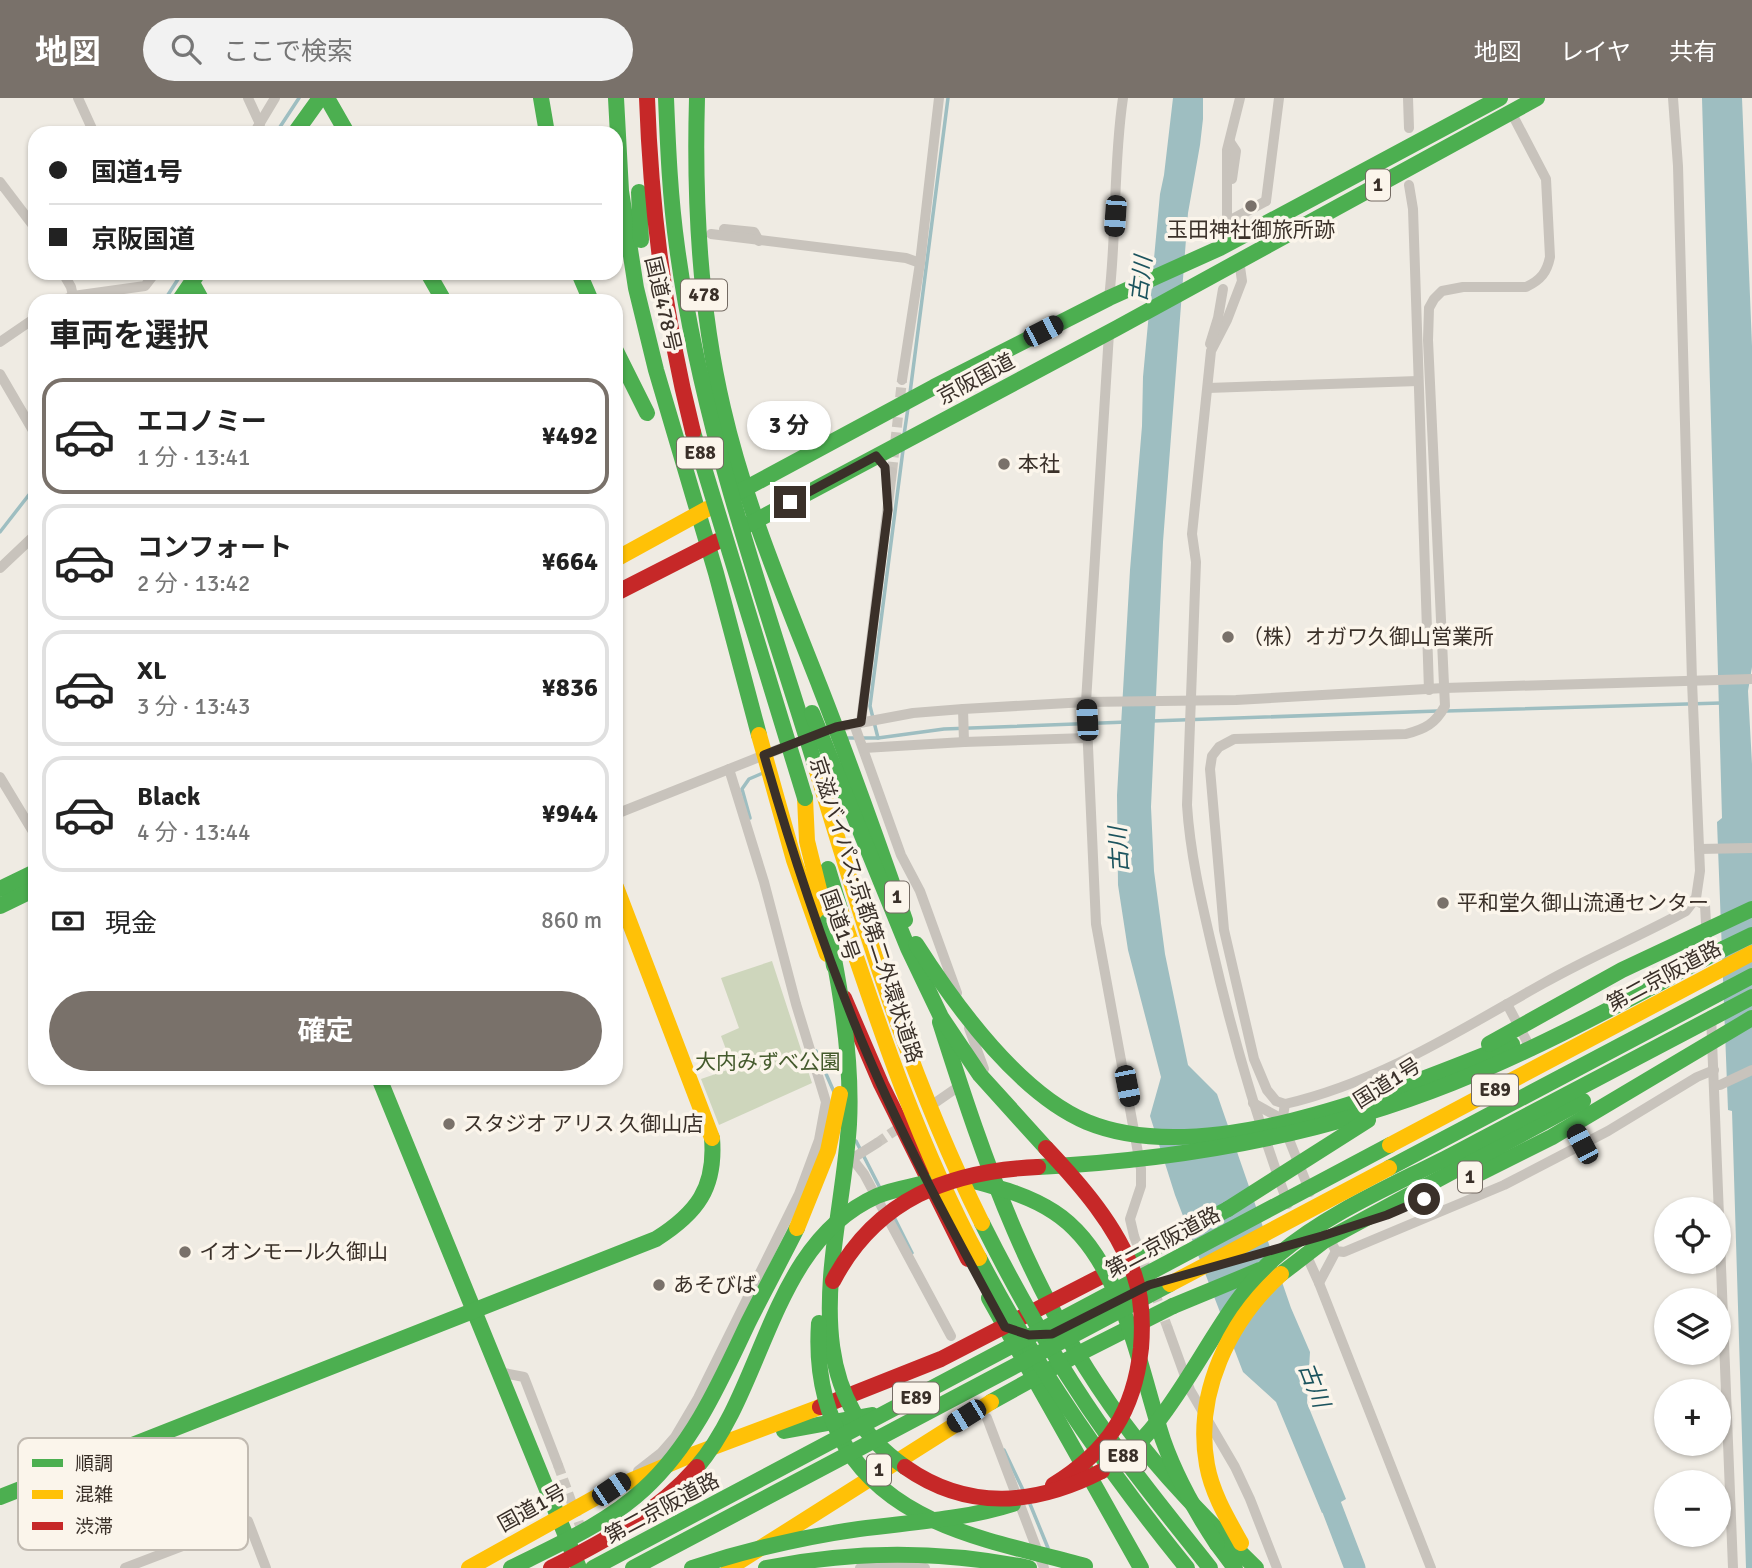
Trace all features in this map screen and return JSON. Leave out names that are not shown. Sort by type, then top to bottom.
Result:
[{"type":"main road","points":[[300,126],[320,98]]},
{"type":"main road","points":[[327,98],[343,126]]},
{"type":"main road","points":[[541,98],[546,126]]},
{"type":"main road","name":"国道478号","points":[[616,98],[617,126]]},
{"type":"main road","points":[[629,243],[634,98]]},
{"type":"main road","name":"京滋バイパス;京都第二外環状道路","points":[[647,98],[649,158],[660,272],[682,388],[698,449],[866,989],[920,1132],[1024,1350]]},
{"type":"main road","name":"京滋バイパス;京都第二外環状道路","points":[[666,98],[669,178],[682,286],[702,385],[748,521],[860,905],[911,1056],[964,1185],[1046,1338],[1098,1422],[1210,1568]]},
{"type":"main road","points":[[683,98],[684,139],[704,230]]},
{"type":"main road","name":"国道478号","points":[[696,98],[706,316],[724,412],[746,488]]},
{"type":"main road","name":"京阪国道","points":[[623,555],[934,387],[1113,296],[1220,247],[1500,98]]},
{"type":"main road","name":"京阪国道","points":[[623,589],[1113,330],[1537,98]]},
{"type":"main road","name":"国道478号","points":[[623,201],[645,324],[698,514]]},
{"type":"main road","points":[[623,365],[647,413]]},
{"type":"main road","name":"1","points":[[746,488],[748,521],[836,727],[927,982],[984,1159],[1014,1234],[1063,1329],[1116,1413],[1143,1449],[1257,1568]]},
{"type":"main road","name":"国道1号","points":[[698,514],[804,889],[855,1024],[911,1145],[1005,1327],[1024,1350],[1034,1379],[1141,1568]]},
{"type":"main road","points":[[692,1568],[747,1550],[790,1540],[961,1517],[1011,1505],[1064,1479],[1107,1442],[1135,1390],[1143,1354],[1143,1302],[1123,1246],[1091,1199],[989,1086],[951,1034],[919,973],[830,759],[748,521]]},
{"type":"main road","points":[[805,798],[807,841],[817,876],[843,1009],[849,1082],[849,1122],[828,1304],[831,1347],[840,1384],[858,1420],[883,1450],[917,1475],[954,1491],[999,1499],[1021,1498],[1064,1490],[1100,1475],[1124,1457],[1163,1413],[1245,1289],[1273,1259],[1297,1240],[1356,1205],[1721,1016]]},
{"type":"main road","points":[[875,869],[923,955],[969,1017],[1010,1064],[1049,1100],[1069,1114],[1109,1131],[1128,1135],[1154,1138],[1216,1133],[1296,1118],[1341,1105],[1416,1082],[1671,977]]},
{"type":"main road","points":[[0,889],[28,875]]},
{"type":"main road","points":[[0,906],[28,892]]},
{"type":"main road","points":[[148,1438],[656,1239],[675,1228],[694,1210],[708,1188],[713,1160],[709,1125],[623,905]]},
{"type":"main road","name":"国道1号","points":[[469,1568],[611,1489],[875,1387],[941,1359],[1050,1304],[1228,1209],[1534,1018],[1622,970],[1752,909]]},
{"type":"main road","points":[[1089,1568],[969,1535],[940,1524],[889,1496],[872,1482],[843,1444],[831,1419],[820,1377],[819,1325],[824,1300],[837,1272],[865,1234],[900,1205],[947,1182],[970,1175],[1119,1162],[1209,1150],[1295,1133],[1396,1104],[1527,1051],[1752,936]]},
{"type":"main road","name":"第二京阪道路","points":[[593,1568],[1752,953]]},
{"type":"main road","points":[[511,1568],[605,1519],[644,1489],[678,1452],[718,1384],[808,1202],[829,1149],[841,1089],[842,1058],[833,954]]},
{"type":"main road","name":"第二京阪道路","points":[[634,1568],[1752,976]]},
{"type":"main road","points":[[1257,1568],[1230,1525],[1214,1489],[1204,1437],[1209,1390],[1218,1363],[1230,1338],[1260,1295],[1324,1241],[1539,1126],[1752,997]]},
{"type":"main road","name":"1","points":[[736,1564],[906,1452],[1078,1354],[1173,1306],[1387,1215],[1552,1137],[1752,1018]]},
{"type":"main road","points":[[382,1085],[579,1568]]},
{"type":"main road","points":[[551,1568],[628,1527],[670,1496],[687,1479],[729,1419],[782,1297],[825,1233],[858,1207],[879,1195],[912,1185],[947,1179],[995,1184],[1040,1202],[1060,1216],[1094,1252],[1124,1307],[1164,1441],[1175,1468],[1200,1519],[1235,1568]]},
{"type":"main road","points":[[1005,1327],[1029,1335],[1042,1335],[1063,1329],[1133,1292],[1164,1280],[1280,1249],[1387,1215]]},
{"type":"main road","points":[[725,1443],[877,1414],[916,1403],[948,1391],[1024,1350],[1040,1349],[1078,1354]]},
{"type":"main road","name":"E88","points":[[1024,1350],[1119,1484],[1187,1568]]},
{"type":"main road","points":[[0,1497],[18,1490]]},
{"type":"main road","points":[[763,1568],[821,1558],[892,1552],[967,1557],[1028,1568]]},
{"type":"street","points":[[78,98],[91,126]]},
{"type":"street","points":[[248,98],[256,126]]},
{"type":"street","points":[[258,126],[275,98]]},
{"type":"street","points":[[902,380],[920,263],[939,98]]},
{"type":"street","points":[[1113,296],[1119,126],[1123,98]]},
{"type":"street","points":[[1240,98],[1227,164],[1227,222],[1266,201]]},
{"type":"street","points":[[1266,201],[1279,98]]},
{"type":"street","points":[[1408,98],[1409,128]]},
{"type":"street","points":[[1511,112],[1546,178],[1550,257],[1548,268],[1543,276],[1526,287],[1463,287],[1442,291],[1429,308],[1428,340],[1445,706],[1434,723],[1424,730],[1406,734],[1234,738],[1219,747],[1212,756],[1212,809],[1228,950],[1254,1059],[1262,1081],[1276,1101],[1285,1104],[1350,1085],[1392,1068],[1546,981],[1686,911],[1694,900],[1700,881],[1678,166],[1673,98]]},
{"type":"street","points":[[1230,142],[1236,151],[1230,216]]},
{"type":"street","points":[[0,182],[28,219]]},
{"type":"street","points":[[1409,185],[1413,209],[1429,690]]},
{"type":"street","points":[[1266,201],[1288,210]]},
{"type":"street","points":[[704,230],[754,232],[759,241]]},
{"type":"street","points":[[704,230],[759,241],[906,258],[920,263]]},
{"type":"street","points":[[1210,351],[1227,320],[1242,281],[1240,260]]},
{"type":"street","points":[[87,294],[145,286],[150,280]]},
{"type":"street","points":[[1223,289],[1218,318],[1209,340],[1208,388],[1192,534],[1195,562],[1187,701],[1189,845],[1227,1016],[1253,1103],[1309,1262],[1431,1568]]},
{"type":"street","points":[[0,342],[28,323]]},
{"type":"street","points":[[1113,330],[1088,738],[1096,924],[1142,1169],[1141,1186],[1130,1219],[1134,1236]]},
{"type":"street","points":[[0,374],[28,422]]},
{"type":"street","points":[[1208,388],[1418,381]]},
{"type":"street","points":[[876,456],[885,467],[888,510]]},
{"type":"street","points":[[892,472],[858,723],[863,748],[901,855],[920,891],[984,1069],[979,1072]]},
{"type":"street","points":[[0,568],[28,542]]},
{"type":"street","points":[[623,811],[836,727],[913,713],[1090,702],[1187,701],[1444,688],[1752,679]]},
{"type":"street","points":[[963,709],[964,742]]},
{"type":"street","points":[[863,748],[1088,738]]},
{"type":"street","points":[[611,1489],[661,1453],[675,1437],[709,1377],[799,1194],[819,1140],[827,1102],[729,769]]},
{"type":"street","points":[[0,778],[28,824]]},
{"type":"street","points":[[1699,849],[1752,848]]},
{"type":"street","points":[[1694,900],[1705,905],[1717,1085],[1732,1568]]},
{"type":"street","points":[[1507,1004],[1582,1144]]},
{"type":"street","points":[[1336,1251],[1344,1252],[1355,1248],[1504,1185],[1714,1070]]},
{"type":"street","points":[[1717,1085],[1752,1070]]},
{"type":"street","points":[[929,1107],[955,1089]]},
{"type":"street","points":[[1253,1103],[1282,1119]]},
{"type":"street","points":[[1285,1104],[1282,1119],[1326,1233],[1336,1251]]},
{"type":"street","points":[[819,1140],[840,1146],[853,1158],[951,1336]]},
{"type":"street","points":[[853,1158],[877,1143]]},
{"type":"street","points":[[1319,1283],[1336,1251]]},
{"type":"street","points":[[1168,1329],[1190,1390],[1245,1488],[1277,1568]]},
{"type":"street","points":[[499,1372],[524,1377],[558,1465]]},
{"type":"street","points":[[987,1418],[1044,1568]]},
{"type":"street","points":[[248,1521],[266,1568]]},
{"type":"street","points":[[125,1568],[172,1550]]},
{"type":"street","points":[[736,1564],[763,1568]]},
{"type":"street","points":[[860,1568],[888,1565],[925,1568]]},
{"type":"green space","name":"大内みずべ公園","points":[[772,961],[812,1083],[719,1125],[701,1079],[733,1068],[721,1036],[739,1028],[721,978]]},
{"type":"water","points":[[1173,98],[1203,98],[1203,119],[1188,213],[1163,542],[1151,807],[1154,871],[1165,954],[1188,1065],[1217,1094],[1291,1308],[1310,1352],[1307,1403],[1346,1499],[1322,1513],[1276,1402],[1243,1372],[1175,1195],[1150,1116],[1161,1077],[1128,950],[1118,885],[1117,795],[1143,377],[1160,194]]},
{"type":"water","points":[[1702,98],[1742,98],[1752,346],[1752,667],[1748,691],[1752,764],[1752,1568],[1746,1568],[1732,1111],[1728,1110],[1717,822],[1722,818]]},
{"type":"waterway","points":[[281,126],[299,98]]},
{"type":"waterway","points":[[910,393],[948,98]]},
{"type":"waterway","points":[[168,294],[178,280]]},
{"type":"waterway","points":[[904,435],[908,408]]},
{"type":"waterway","points":[[878,738],[870,706],[903,450]]},
{"type":"waterway","points":[[0,532],[28,496]]},
{"type":"waterway","points":[[1446,711],[1721,703]]},
{"type":"waterway","points":[[1152,721],[1438,711]]},
{"type":"waterway","points":[[848,738],[878,738],[944,729],[1127,722]]},
{"type":"waterway","points":[[750,818],[742,789],[749,779],[763,773]]},
{"type":"waterway","points":[[816,1051],[834,1092]]},
{"type":"waterway","points":[[856,1141],[881,1190]]},
{"type":"waterway","points":[[895,1219],[912,1253]]},
{"type":"waterway","points":[[1004,1450],[1023,1490]]},
{"type":"waterway","name":"古川","points":[[1322,1482],[1355,1568]]},
{"type":"waterway","points":[[1030,1504],[1048,1548]]},
{"type":"tunnel","points":[[892,472],[902,380]]},
{"type":"tunnel","points":[[877,1143],[903,1125]]},
{"type":"tunnel","points":[[1134,1236],[1168,1329]]},
{"type":"tunnel","points":[[558,1465],[583,1534]]},
{"type":"traffic: fast","points":[[300,126],[320,98]]},
{"type":"traffic: fast","points":[[327,98],[343,126]]},
{"type":"traffic: fast","points":[[541,98],[546,126]]},
{"type":"traffic: fast","points":[[616,98],[618,126]]},
{"type":"traffic: fast","points":[[666,98],[675,228],[688,314],[702,380],[736,511],[817,771]]},
{"type":"traffic: fast","points":[[697,98],[696,176],[703,293],[715,370],[732,444],[766,549],[842,745],[905,920]]},
{"type":"traffic: fast","points":[[737,493],[934,387],[1109,298],[1220,248],[1500,98]]},
{"type":"traffic: fast","points":[[744,527],[1117,328],[1537,98]]},
{"type":"traffic: fast","points":[[639,192],[641,240]]},
{"type":"traffic: fast","points":[[623,204],[636,288],[656,370],[716,573],[759,735]]},
{"type":"traffic: fast","points":[[184,294],[193,280]]},
{"type":"traffic: fast","points":[[432,280],[440,294]]},
{"type":"traffic: fast","points":[[582,280],[588,294]]},
{"type":"traffic: fast","points":[[192,283],[198,294]]},
{"type":"traffic: fast","points":[[623,365],[647,413]]},
{"type":"traffic: fast","points":[[693,432],[805,798]]},
{"type":"traffic: fast","points":[[812,713],[908,948],[941,1017],[980,1075],[1046,1148]]},
{"type":"traffic: fast","points":[[828,869],[841,912]]},
{"type":"traffic: fast","points":[[0,889],[28,875]]},
{"type":"traffic: fast","points":[[0,906],[28,892]]},
{"type":"traffic: fast","points":[[1489,1044],[1622,970],[1752,909]]},
{"type":"traffic: fast","points":[[827,922],[834,966]]},
{"type":"traffic: fast","points":[[1723,949],[1752,935]]},
{"type":"traffic: fast","points":[[916,944],[949,993],[990,1045],[1037,1091],[1061,1109],[1087,1122],[1135,1135],[1188,1137],[1244,1131],[1302,1118],[1415,1082],[1512,1044]]},
{"type":"traffic: fast","points":[[1659,982],[1723,949]]},
{"type":"traffic: fast","points":[[833,954],[846,1039],[850,1103],[845,1169],[832,1262],[830,1309],[833,1353],[845,1395],[868,1433],[905,1467]]},
{"type":"traffic: fast","points":[[1389,1168],[1752,976]]},
{"type":"traffic: fast","points":[[1038,1167],[1091,1164],[1196,1151],[1351,1118],[1402,1102],[1508,1059],[1671,977]]},
{"type":"traffic: fast","points":[[1102,1471],[1128,1453],[1152,1429],[1254,1279],[1298,1240],[1362,1200],[1752,997]]},
{"type":"traffic: fast","points":[[1470,1178],[1552,1137],[1752,1018]]},
{"type":"traffic: fast","points":[[940,1022],[994,1180],[1014,1230],[1062,1328],[1138,1442],[1186,1498],[1256,1568]]},
{"type":"traffic: fast","points":[[382,1085],[579,1568]]},
{"type":"traffic: fast","points":[[1281,1274],[1324,1241],[1583,1101]]},
{"type":"traffic: fast","points":[[1228,1209],[1368,1120]]},
{"type":"traffic: fast","points":[[150,1438],[656,1239],[683,1219],[701,1198],[711,1171],[712,1138]]},
{"type":"traffic: fast","points":[[593,1568],[1390,1145]]},
{"type":"traffic: fast","points":[[970,1180],[1014,1193],[1054,1212],[1077,1231],[1096,1256],[1112,1284],[1125,1316],[1168,1454],[1187,1494],[1217,1544]]},
{"type":"traffic: fast","points":[[697,1467],[720,1434],[791,1281],[813,1247],[841,1218],[877,1196],[929,1182]]},
{"type":"traffic: fast","points":[[1106,1274],[1228,1209]]},
{"type":"traffic: fast","points":[[982,1223],[1011,1279],[1076,1388],[1135,1473],[1210,1568]]},
{"type":"traffic: fast","points":[[511,1568],[614,1513],[644,1489],[677,1452],[716,1390],[797,1228]]},
{"type":"traffic: fast","points":[[979,1258],[1025,1340],[1075,1418],[1129,1494],[1187,1568]]},
{"type":"traffic: fast","points":[[1173,1306],[1260,1270]]},
{"type":"traffic: fast","points":[[633,1568],[1170,1284]]},
{"type":"traffic: fast","points":[[989,1298],[1141,1568]]},
{"type":"traffic: fast","points":[[991,1402],[1173,1306]]},
{"type":"traffic: fast","points":[[819,1323],[820,1372],[827,1403],[838,1433],[867,1475],[893,1497],[952,1528],[1085,1566]]},
{"type":"traffic: fast","points":[[784,1431],[872,1415]]},
{"type":"traffic: fast","points":[[0,1497],[18,1490]]},
{"type":"traffic: fast","points":[[692,1568],[796,1540],[956,1517],[1013,1504]]},
{"type":"traffic: fast","points":[[1217,1544],[1235,1568]]},
{"type":"traffic: fast","points":[[766,1568],[832,1558],[898,1554],[963,1558],[1029,1568]]},
{"type":"traffic: slow","points":[[623,555],[707,509]]},
{"type":"traffic: slow","points":[[759,735],[794,860],[827,954]]},
{"type":"traffic: slow","points":[[817,771],[870,943],[910,1057],[956,1169],[982,1223]]},
{"type":"traffic: slow","points":[[805,798],[807,841],[827,922]]},
{"type":"traffic: slow","points":[[623,905],[712,1138]]},
{"type":"traffic: slow","points":[[841,912],[886,1044],[920,1131],[979,1258]]},
{"type":"traffic: slow","points":[[1390,1145],[1752,953]]},
{"type":"traffic: slow","points":[[797,1228],[828,1151],[840,1094]]},
{"type":"traffic: slow","points":[[1170,1284],[1389,1168]]},
{"type":"traffic: slow","points":[[1241,1543],[1209,1475],[1204,1438],[1206,1412],[1211,1386],[1231,1336],[1262,1293],[1281,1274]]},
{"type":"traffic: slow","points":[[729,1568],[991,1402]]},
{"type":"traffic: slow","points":[[469,1568],[611,1489],[684,1458],[820,1407]]},
{"type":"traffic: jam","points":[[647,98],[661,266],[693,432]]},
{"type":"traffic: jam","points":[[623,589],[718,541]]},
{"type":"traffic: jam","points":[[844,998],[881,1084],[968,1259]]},
{"type":"traffic: jam","points":[[1046,1148],[1084,1191],[1118,1239],[1137,1283],[1142,1320],[1137,1371],[1125,1411],[1103,1444],[1053,1485]]},
{"type":"traffic: jam","points":[[833,1281],[871,1229],[893,1210],[918,1195],[945,1183],[974,1175],[1038,1167]]},
{"type":"traffic: jam","points":[[820,1407],[941,1359],[1106,1274]]},
{"type":"traffic: jam","points":[[551,1568],[629,1525],[665,1498],[697,1467]]},
{"type":"traffic: jam","points":[[905,1467],[953,1491],[1003,1499],[1052,1491],[1102,1471]]},
{"type":"place","name":"玉田神社御旅所跡","points":[[1251,206]]},
{"type":"place","name":"本社","points":[[1004,464]]},
{"type":"place","name":"（株）オガワ久御山営業所","points":[[1228,637]]},
{"type":"place","name":"平和堂久御山流通センター","points":[[1443,903]]},
{"type":"place","name":"スタジオ アリス 久御山店","points":[[449,1124]]},
{"type":"place","name":"イオンモール久御山","points":[[185,1252]]},
{"type":"place","name":"あそびば","points":[[659,1285]]},
{"type":"route","points":[[790,502],[876,456],[885,467],[888,510],[861,722],[836,727],[764,755],[804,889],[855,1024],[881,1084],[947,1218],[1005,1327],[1029,1335],[1052,1334],[1149,1285],[1322,1236],[1387,1215],[1424,1199]]}]
